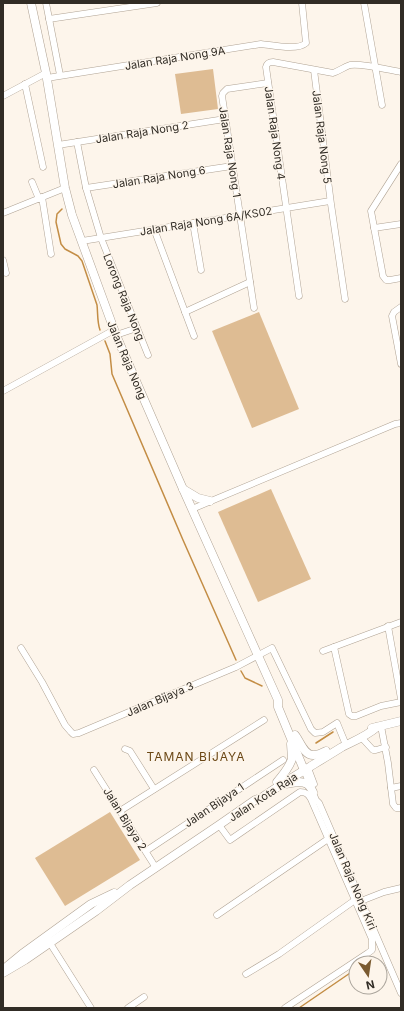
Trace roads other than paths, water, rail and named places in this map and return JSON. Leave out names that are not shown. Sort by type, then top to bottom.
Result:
[{"type":"main road","name":"Jalan Raja Nong","points":[[31,3],[46,76],[65,188],[72,215],[115,333],[258,656],[278,700],[283,706],[293,736],[306,767]]},
{"type":"main road","points":[[183,489],[198,498],[210,501]]},
{"type":"main road","name":"Jalan Kota Raja","points":[[3,969],[22,954],[96,911],[130,885],[254,800],[261,798],[279,783],[345,743],[361,737],[379,727],[401,721]]},
{"type":"main road","points":[[293,736],[299,740],[304,750],[308,754],[312,755],[345,743],[372,728],[379,727]]},
{"type":"main road","points":[[293,736],[292,759],[288,769],[279,783],[286,784],[301,782],[307,784],[313,792]]},
{"type":"main road","points":[[306,767],[326,751]]},
{"type":"main road","name":"Jalan Kota Raja","points":[[3,973],[25,960],[47,940]]},
{"type":"street","points":[[46,3],[60,75]]},
{"type":"street","points":[[49,19],[157,3]]},
{"type":"street","name":"Jalan Raja Nong 9A","points":[[3,96],[25,84],[46,76],[261,44],[295,48],[303,46],[306,43],[302,3]]},
{"type":"street","points":[[364,3],[382,105]]},
{"type":"street","name":"Jalan Raja Nong 4","points":[[299,296],[266,67],[267,64],[273,62],[314,70]]},
{"type":"street","points":[[314,70],[333,72],[346,66],[356,64],[401,72]]},
{"type":"street","name":"Jalan Raja Nong 5","points":[[314,70],[330,203],[345,299]]},
{"type":"street","name":"Jalan Raja Nong 1","points":[[254,308],[222,96],[227,89],[268,83]]},
{"type":"street","points":[[25,84],[43,167]]},
{"type":"street","name":"Jalan Raja Nong 2","points":[[58,145],[225,119]]},
{"type":"street","points":[[77,142],[86,188]]},
{"type":"street","points":[[401,164],[399,170],[371,211],[383,276],[386,280],[401,278]]},
{"type":"street","name":"Jalan Raja Nong 6","points":[[86,188],[232,166]]},
{"type":"street","points":[[32,182],[40,198],[51,254]]},
{"type":"street","points":[[3,213],[65,188]]},
{"type":"street","name":"Lorong Raja Nong","points":[[86,188],[101,238],[148,355]]},
{"type":"street","name":"Jalan Raja Nong 6A/KS02","points":[[82,241],[286,208],[330,203]]},
{"type":"street","points":[[193,223],[201,270]]},
{"type":"street","points":[[374,228],[401,224]]},
{"type":"street","points":[[154,229],[194,336]]},
{"type":"street","points":[[3,260],[6,273]]},
{"type":"street","points":[[185,312],[250,282]]},
{"type":"street","points":[[401,308],[394,312],[392,316],[401,364]]},
{"type":"street","points":[[3,392],[115,333],[137,328]]},
{"type":"street","points":[[192,509],[401,422]]},
{"type":"street","points":[[323,651],[401,622]]},
{"type":"street","points":[[334,647],[349,714],[356,716],[401,700],[388,626]]},
{"type":"street","name":"Jalan Bijaya 3","points":[[21,648],[42,682],[65,725],[73,734],[79,734],[236,667],[272,648],[311,729],[315,733],[323,732],[337,722],[345,743]]},
{"type":"street","points":[[120,811],[264,720]]},
{"type":"street","points":[[379,727],[386,747],[393,804],[396,808],[401,808]]},
{"type":"street","points":[[361,737],[373,750],[386,747]]},
{"type":"street","points":[[125,749],[130,751],[154,789]]},
{"type":"street","name":"Jalan Bijaya 1","points":[[146,851],[283,760]]},
{"type":"street","points":[[306,767],[319,799],[319,803]]},
{"type":"street","name":"Jalan Raja Nong Kiri","points":[[306,767],[316,800],[319,803],[358,900],[401,993]]},
{"type":"street","name":"Jalan Bijaya 2","points":[[94,770],[156,868]]},
{"type":"street","points":[[391,788],[401,786]]},
{"type":"street","points":[[219,825],[230,840],[300,792],[306,793],[309,795],[328,839],[358,900],[372,939],[372,950],[285,1008]]},
{"type":"street","points":[[217,915],[267,879],[328,839]]},
{"type":"street","points":[[246,974],[279,954],[358,900],[401,888]]},
{"type":"street","points":[[47,940],[91,1008]]},
{"type":"street","points":[[394,977],[401,975]]},
{"type":"street","points":[[128,1008],[144,997]]},
{"type":"waterway","points":[[62,209],[57,214],[56,222],[61,244],[65,249],[78,256],[82,261],[97,305],[100,330]]},
{"type":"waterway","points":[[105,341],[110,354],[112,374],[236,660]]},
{"type":"waterway","points":[[241,671],[245,678],[262,686]]},
{"type":"waterway","points":[[316,743],[333,732]]},
{"type":"waterway","points":[[299,1008],[348,974]]},
{"type":"district","name":"TAMAN BIJAYA","points":[[196,757]]}]
